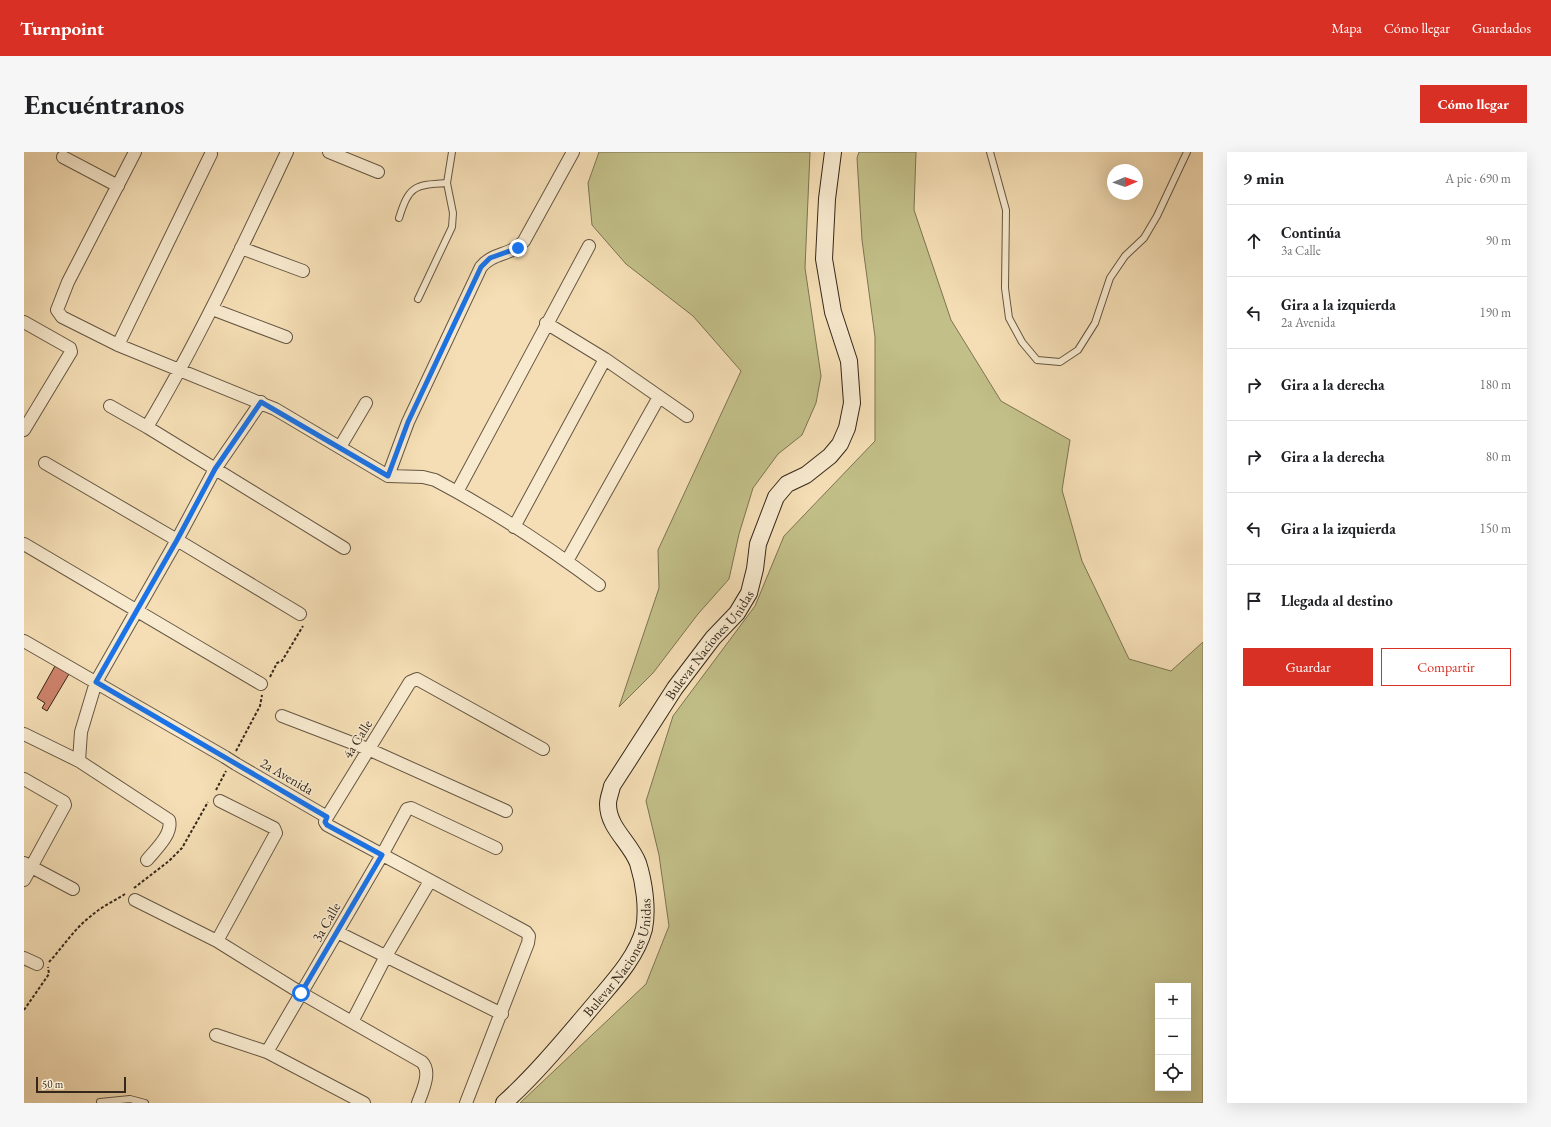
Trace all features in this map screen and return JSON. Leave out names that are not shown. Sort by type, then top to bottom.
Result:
[{"type":"main road","name":"Bulevar Naciones Unidas","points":[[504,1103],[525,1083],[570,1033],[618,976],[632,956],[644,929],[645,901],[637,862],[617,832],[610,817],[608,804],[612,786],[674,688],[713,638],[737,613],[749,593],[758,544],[776,497],[787,484],[806,475],[830,456],[840,444],[846,428],[852,403],[848,361],[833,312],[824,259],[827,199],[833,152]]},
{"type":"street","points":[[135,152],[68,282],[57,310],[62,317],[118,345],[261,402],[388,476],[423,477],[435,480],[514,527],[567,561],[599,585]]},
{"type":"street","points":[[147,427],[180,370],[212,309],[287,152]]},
{"type":"street","points":[[329,152],[378,172]]},
{"type":"street","points":[[388,476],[411,415],[481,267],[490,258],[518,248],[524,241],[573,152]]},
{"type":"street","points":[[118,345],[211,154]]},
{"type":"street","points":[[63,157],[118,186]]},
{"type":"street","points":[[457,492],[546,323],[589,246]]},
{"type":"street","points":[[241,248],[303,271]]},
{"type":"street","points":[[212,309],[286,337]]},
{"type":"street","points":[[24,322],[70,348],[70,352],[24,430]]},
{"type":"street","points":[[546,323],[605,359],[659,398],[687,416]]},
{"type":"street","points":[[514,527],[605,359]]},
{"type":"street","points":[[567,561],[659,398]]},
{"type":"street","points":[[79,761],[81,732],[96,682],[177,540],[215,469],[261,402]]},
{"type":"street","points":[[340,447],[366,403]]},
{"type":"street","points":[[110,406],[147,427],[344,548]]},
{"type":"street","points":[[45,462],[300,614]]},
{"type":"street","points":[[24,544],[261,684]]},
{"type":"street","name":"2a Avenida","points":[[24,641],[327,817],[325,822],[327,825],[523,929],[529,936],[528,943],[502,1014]]},
{"type":"street","name":"4a Calle","points":[[327,817],[410,682],[415,679],[418,679],[544,749]]},
{"type":"street","points":[[282,716],[368,749],[506,810]]},
{"type":"street","points":[[24,734],[79,761],[169,820],[170,825],[164,839],[147,860]]},
{"type":"street","points":[[24,779],[64,802],[65,805],[28,865],[24,880]]},
{"type":"street","points":[[217,941],[276,833],[274,828],[220,801]]},
{"type":"street","name":"3a Calle","points":[[267,1052],[382,855],[407,809],[410,808],[496,848]]},
{"type":"street","points":[[28,865],[73,889]]},
{"type":"street","points":[[352,1022],[386,956],[430,881]]},
{"type":"street","points":[[135,900],[217,941],[301,993],[424,1064],[426,1073],[418,1103]]},
{"type":"street","points":[[337,932],[502,1014],[466,1103]]},
{"type":"street","points":[[24,958],[37,964]]},
{"type":"street","points":[[216,1036],[267,1052],[364,1103]]},
{"type":"lane","points":[[418,299],[452,228],[453,214],[447,183],[452,152]]},
{"type":"lane","points":[[990,152],[1006,210],[1005,288],[1009,318],[1022,342],[1037,360],[1060,362],[1078,350],[1095,322],[1110,278],[1125,256],[1144,238],[1157,216],[1188,152]]},
{"type":"lane","points":[[399,218],[403,204],[411,191],[419,186],[447,183]]},
{"type":"lane","points":[[100,1102],[130,1099],[145,1103]]},
{"type":"shaded area","points":[[599,152],[810,152],[805,268],[821,376],[816,403],[802,435],[778,454],[753,488],[739,534],[729,579],[698,614],[653,673],[619,707],[659,588],[658,550],[741,371],[693,316],[626,264],[592,225],[588,183]]},
{"type":"shaded area","points":[[859,152],[916,152],[914,210],[951,320],[1001,401],[1070,440],[1062,490],[1082,561],[1129,659],[1171,671],[1203,642],[1203,1103],[520,1103],[646,984],[669,926],[659,855],[646,801],[673,716],[755,606],[784,536],[875,441],[875,337],[862,240],[857,158]]},
{"type":"building","points":[[55,666],[69,674],[47,711],[42,708],[45,703],[37,698]]},
{"type":"route","points":[[301,993],[382,855],[327,825],[325,822],[327,817],[96,682],[177,540],[215,469],[261,402],[388,476],[408,422],[481,267],[490,258],[518,248]]}]
